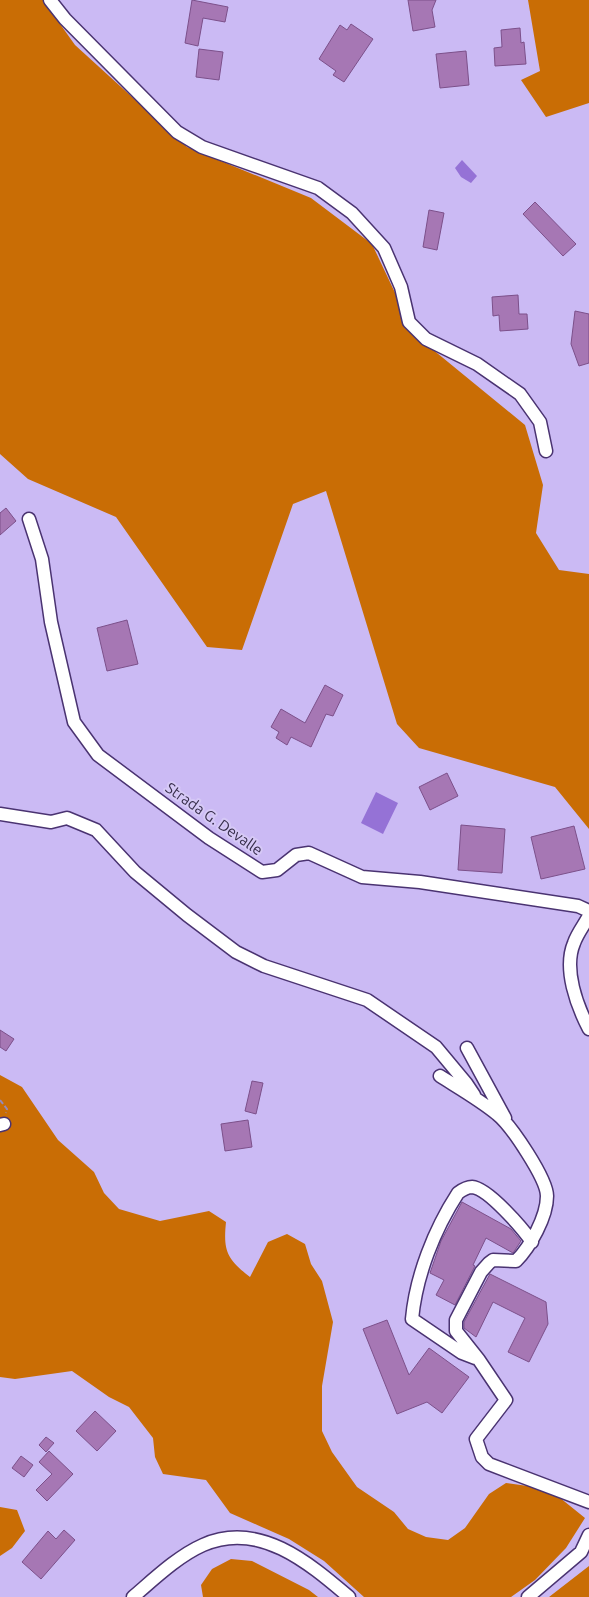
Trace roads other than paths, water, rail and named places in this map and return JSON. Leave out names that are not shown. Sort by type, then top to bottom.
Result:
[{"type":"street","points":[[50,0],[65,19],[177,132],[202,147],[318,188],[352,213],[384,248],[401,286],[409,322],[426,339],[477,364],[520,394],[540,422],[546,451]]},
{"type":"street","name":"Strada G. Devalle","points":[[29,519],[42,559],[51,622],[74,722],[98,755],[209,838],[262,872],[277,870],[296,855],[309,853],[362,877],[420,882],[578,906],[589,911]]},
{"type":"street","points":[[0,814],[51,822],[67,818],[96,830],[135,872],[236,952],[264,966],[367,1000],[402,1022],[436,1047],[466,1083],[476,1100]]},
{"type":"street","points":[[589,916],[573,945],[571,979],[578,1007],[589,1029]]},
{"type":"street","points":[[467,1048],[508,1125],[532,1161],[546,1189],[547,1197],[532,1242],[516,1261],[494,1260],[489,1263],[481,1272],[456,1320],[456,1331],[479,1360],[506,1400],[476,1439],[482,1457],[490,1464],[589,1502]]},
{"type":"street","points":[[440,1076],[498,1114],[508,1125]]},
{"type":"street","points":[[479,1360],[462,1353],[412,1319],[422,1271],[434,1238],[458,1193],[464,1189],[474,1187],[489,1195],[523,1228],[532,1242]]},
{"type":"street","points":[[528,1597],[581,1552],[589,1536]]},
{"type":"street","points":[[133,1597],[164,1571],[203,1545],[227,1537],[250,1538],[277,1547],[308,1563],[348,1597]]}]
